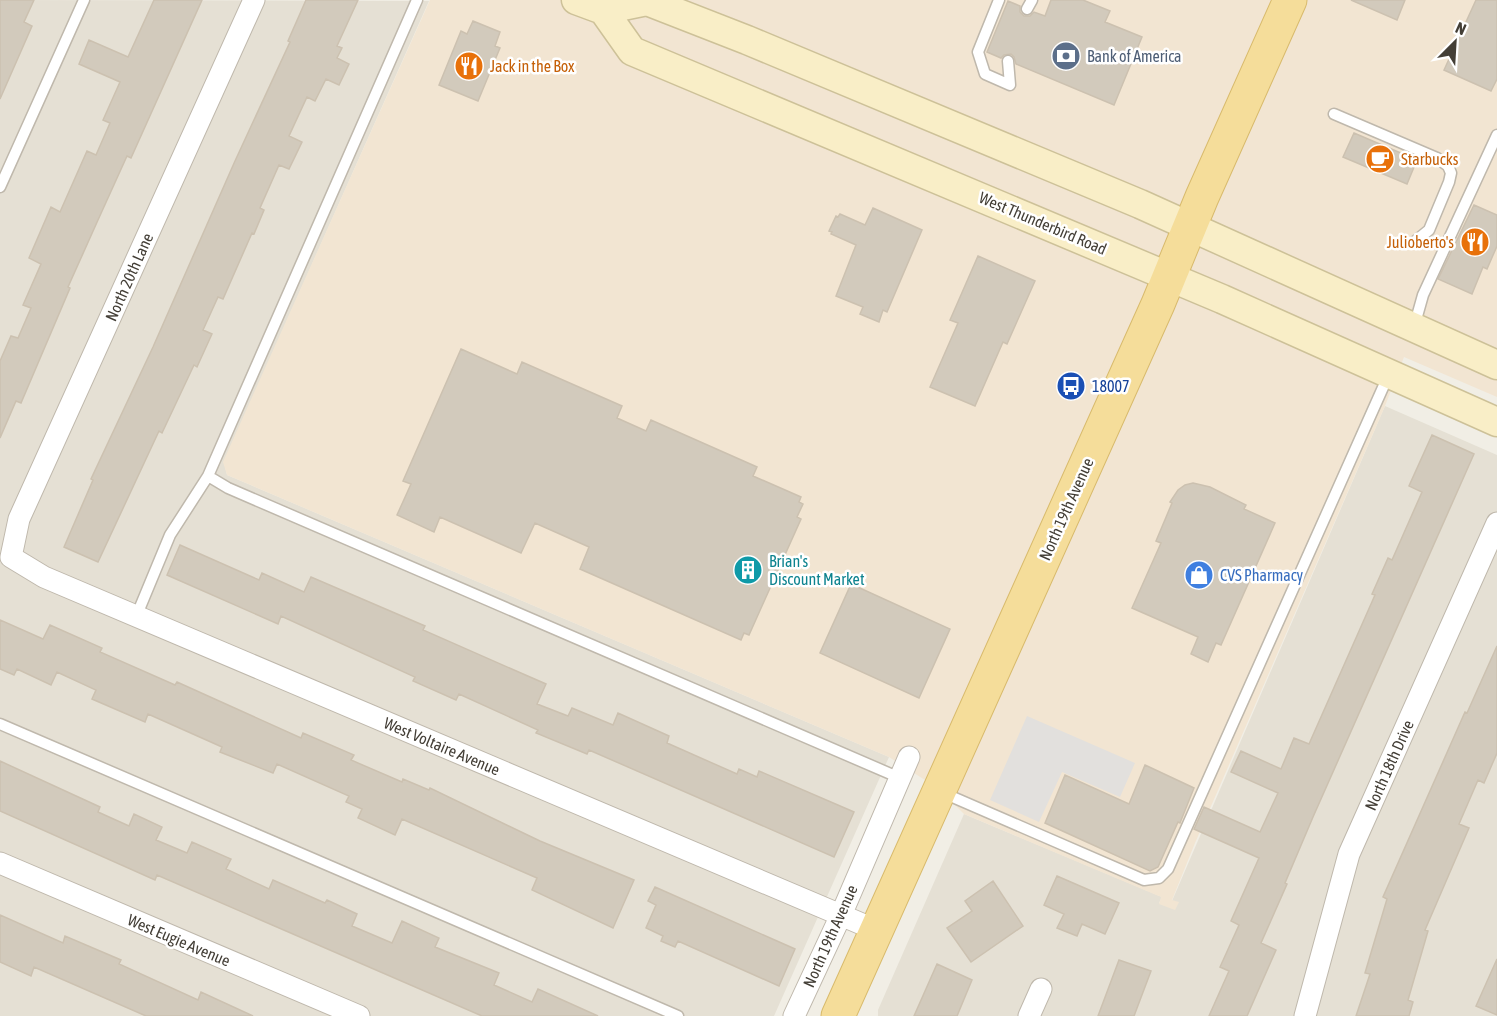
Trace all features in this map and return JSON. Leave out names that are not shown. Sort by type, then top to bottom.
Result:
[{"type":"main road","points":[[576,0],[603,10],[647,1],[747,40],[1191,226],[1497,365]]},
{"type":"main road","name":"North 19th Avenue","points":[[838,1016],[1169,277],[1290,0]]},
{"type":"main road","name":"West Thunderbird Road","points":[[603,10],[632,51],[1169,277],[1497,422]]},
{"type":"street","name":"North 20th Lane","points":[[11,557],[19,519],[254,0]]},
{"type":"street","name":"North 18th Drive","points":[[1305,1016],[1349,854],[1497,523]]},
{"type":"street","name":"West Voltaire Avenue","points":[[11,557],[44,577],[876,930]]},
{"type":"street","name":"North 19th Avenue","points":[[794,1016],[841,915],[909,757]]},
{"type":"street","name":"West Eugie Avenue","points":[[0,863],[359,1016]]},
{"type":"street","points":[[1029,1016],[1041,989]]},
{"type":"lane","points":[[0,187],[84,0]]},
{"type":"lane","points":[[136,616],[170,535],[208,477],[417,0]]},
{"type":"lane","points":[[999,0],[978,52],[986,74],[1010,85],[1008,61]]},
{"type":"lane","points":[[1334,114],[1437,158],[1448,166],[1451,173],[1449,182],[1429,230],[1413,243]]},
{"type":"lane","points":[[1414,327],[1423,295],[1496,138]]},
{"type":"lane","points":[[938,791],[1144,880],[1159,878],[1168,869],[1389,374]]},
{"type":"lane","points":[[208,477],[228,488],[900,778]]},
{"type":"lane","points":[[0,724],[678,1016]]},
{"type":"shaded area","points":[[0,0],[429,1],[224,462],[227,475],[889,757],[774,1016],[0,1016]]},
{"type":"shaded area","points":[[430,0],[1497,0],[1497,397],[1404,357],[1385,406],[1195,843],[1172,900],[1179,902],[1175,910],[1159,904],[1161,897],[964,814],[939,789],[889,757],[227,475],[223,462]]},
{"type":"shaded area","points":[[1385,406],[1497,455],[1497,1016],[878,1016],[878,1010],[964,814],[1162,897],[1159,903],[1172,901]]},
{"type":"shaded area","points":[[1027,716],[1135,763],[1120,797],[1062,772],[1039,822],[990,800]]},
{"type":"building","points":[[0,0],[34,0],[24,22],[32,26],[0,99]]},
{"type":"building","points":[[154,0],[202,0],[131,158],[127,156],[98,220],[21,403],[16,401],[0,438],[0,361],[11,336],[18,338],[31,308],[23,305],[41,264],[29,258],[51,207],[60,212],[87,151],[96,155],[110,123],[103,120],[120,82],[79,64],[89,40],[128,57]]},
{"type":"building","points":[[306,0],[358,0],[337,46],[342,48],[337,58],[349,64],[339,85],[326,79],[315,101],[307,97],[289,136],[302,142],[289,169],[279,165],[260,208],[264,210],[254,234],[252,233],[223,299],[218,297],[203,330],[212,334],[197,367],[194,365],[162,433],[159,431],[98,562],[64,547],[93,480],[91,479],[290,42],[288,41]]},
{"type":"building","name":"Bank of America","points":[[1051,0],[1083,0],[1110,11],[1105,22],[1142,37],[1114,105],[1016,64],[1011,54],[1001,58],[987,52],[1008,1],[1020,6],[1020,12],[1024,16],[1030,16],[1034,12],[1045,16]]},
{"type":"building","points":[[1351,0],[1405,0],[1397,20]]},
{"type":"building","points":[[1476,0],[1497,0],[1497,79],[1491,91],[1444,70]]},
{"type":"building","name":"Jack in the Box","points":[[473,21],[500,32],[495,46],[500,48],[478,101],[439,85],[461,31],[467,34]]},
{"type":"building","name":"Starbucks","points":[[1354,133],[1417,160],[1407,184],[1343,157]]},
{"type":"building","name":"Julioberto's","points":[[1474,205],[1497,215],[1497,246],[1487,269],[1483,267],[1472,294],[1438,279]]},
{"type":"building","points":[[873,208],[922,230],[887,312],[883,310],[879,322],[860,314],[863,307],[836,296],[856,245],[829,231],[836,216],[840,214],[865,225]]},
{"type":"building","points":[[978,256],[1035,281],[1007,344],[1003,342],[975,406],[930,387],[958,323],[950,320]]},
{"type":"building","points":[[461,349],[517,374],[522,362],[622,406],[617,418],[646,431],[651,420],[757,467],[753,476],[801,497],[799,502],[803,504],[797,517],[801,519],[749,635],[744,633],[741,640],[580,569],[589,547],[535,523],[521,553],[440,517],[434,532],[397,515],[411,484],[403,481]]},
{"type":"building","points":[[1432,435],[1474,454],[1285,883],[1287,884],[1261,943],[1276,950],[1247,1016],[1209,1016],[1229,971],[1220,967],[1239,925],[1231,921],[1259,858],[1194,829],[1204,807],[1260,832],[1278,793],[1231,772],[1241,751],[1281,769],[1294,738],[1309,744],[1375,595],[1372,594],[1388,558],[1392,560],[1422,492],[1409,486]]},
{"type":"building","name":"CVS Pharmacy","points":[[1193,483],[1210,487],[1246,505],[1244,509],[1275,523],[1221,645],[1216,643],[1208,662],[1191,654],[1198,637],[1132,608],[1161,543],[1156,541],[1172,503],[1170,502],[1178,490]]},
{"type":"building","points":[[180,545],[259,580],[262,573],[304,592],[311,577],[425,626],[423,630],[546,684],[537,704],[568,716],[572,708],[613,725],[618,713],[669,736],[667,743],[737,774],[739,769],[757,777],[759,771],[854,812],[834,857],[589,750],[587,754],[536,733],[538,730],[459,694],[456,700],[413,681],[415,677],[281,616],[278,624],[167,575]]},
{"type":"building","points":[[851,584],[950,629],[919,698],[820,653]]},
{"type":"building","points":[[0,620],[43,639],[50,625],[102,648],[100,652],[175,685],[177,682],[301,738],[303,733],[354,755],[351,760],[402,782],[403,779],[429,790],[430,788],[540,841],[634,880],[613,928],[532,890],[537,878],[402,819],[395,835],[358,818],[362,809],[346,802],[349,796],[277,764],[273,773],[220,752],[222,747],[148,714],[145,722],[92,699],[96,690],[57,672],[51,685],[17,669],[14,675],[0,669]]},
{"type":"building","points":[[1497,646],[1497,753],[1484,783],[1478,780],[1459,824],[1469,828],[1425,930],[1428,931],[1408,1000],[1413,1002],[1409,1016],[1356,1016],[1370,974],[1365,973],[1387,899],[1383,897],[1465,712],[1467,713]]},
{"type":"building","points":[[0,761],[100,807],[98,812],[129,826],[134,814],[162,827],[156,840],[187,853],[192,842],[231,859],[226,869],[269,889],[273,880],[325,903],[327,900],[357,914],[352,926],[392,943],[402,921],[439,938],[435,947],[499,973],[494,985],[532,1002],[538,989],[598,1016],[482,1016],[157,875],[155,880],[0,811]]},
{"type":"building","points":[[1145,765],[1194,788],[1158,867],[1150,871],[1045,823],[1065,775],[1129,804]]},
{"type":"building","points":[[1057,876],[1119,903],[1105,934],[1082,924],[1077,936],[1057,928],[1064,914],[1044,905]]},
{"type":"building","points":[[993,881],[1023,926],[971,962],[947,928],[972,911],[965,901]]},
{"type":"building","points":[[655,887],[795,949],[779,986],[678,941],[675,947],[661,941],[663,936],[646,928],[656,905],[648,901]]},
{"type":"building","points":[[0,915],[63,943],[65,936],[121,960],[119,964],[198,1000],[201,992],[253,1016],[146,1016],[34,967],[31,976],[0,962]]},
{"type":"building","points":[[1497,959],[1497,1015],[1476,1006]]},
{"type":"building","points":[[1119,960],[1151,971],[1134,1016],[1098,1016]]},
{"type":"building","points":[[937,964],[972,980],[957,1016],[914,1016]]},
{"type":"place","name":"Bank of America","points":[[1066,56]]},
{"type":"place","name":"Jack in the Box","points":[[469,66]]},
{"type":"place","name":"Starbucks","points":[[1380,159]]},
{"type":"place","name":"Julioberto's","points":[[1475,242]]},
{"type":"place","name":"18007","points":[[1071,386]]},
{"type":"place","name":"Brian's Discount Market","points":[[748,570]]},
{"type":"place","name":"CVS Pharmacy","points":[[1199,575]]}]
